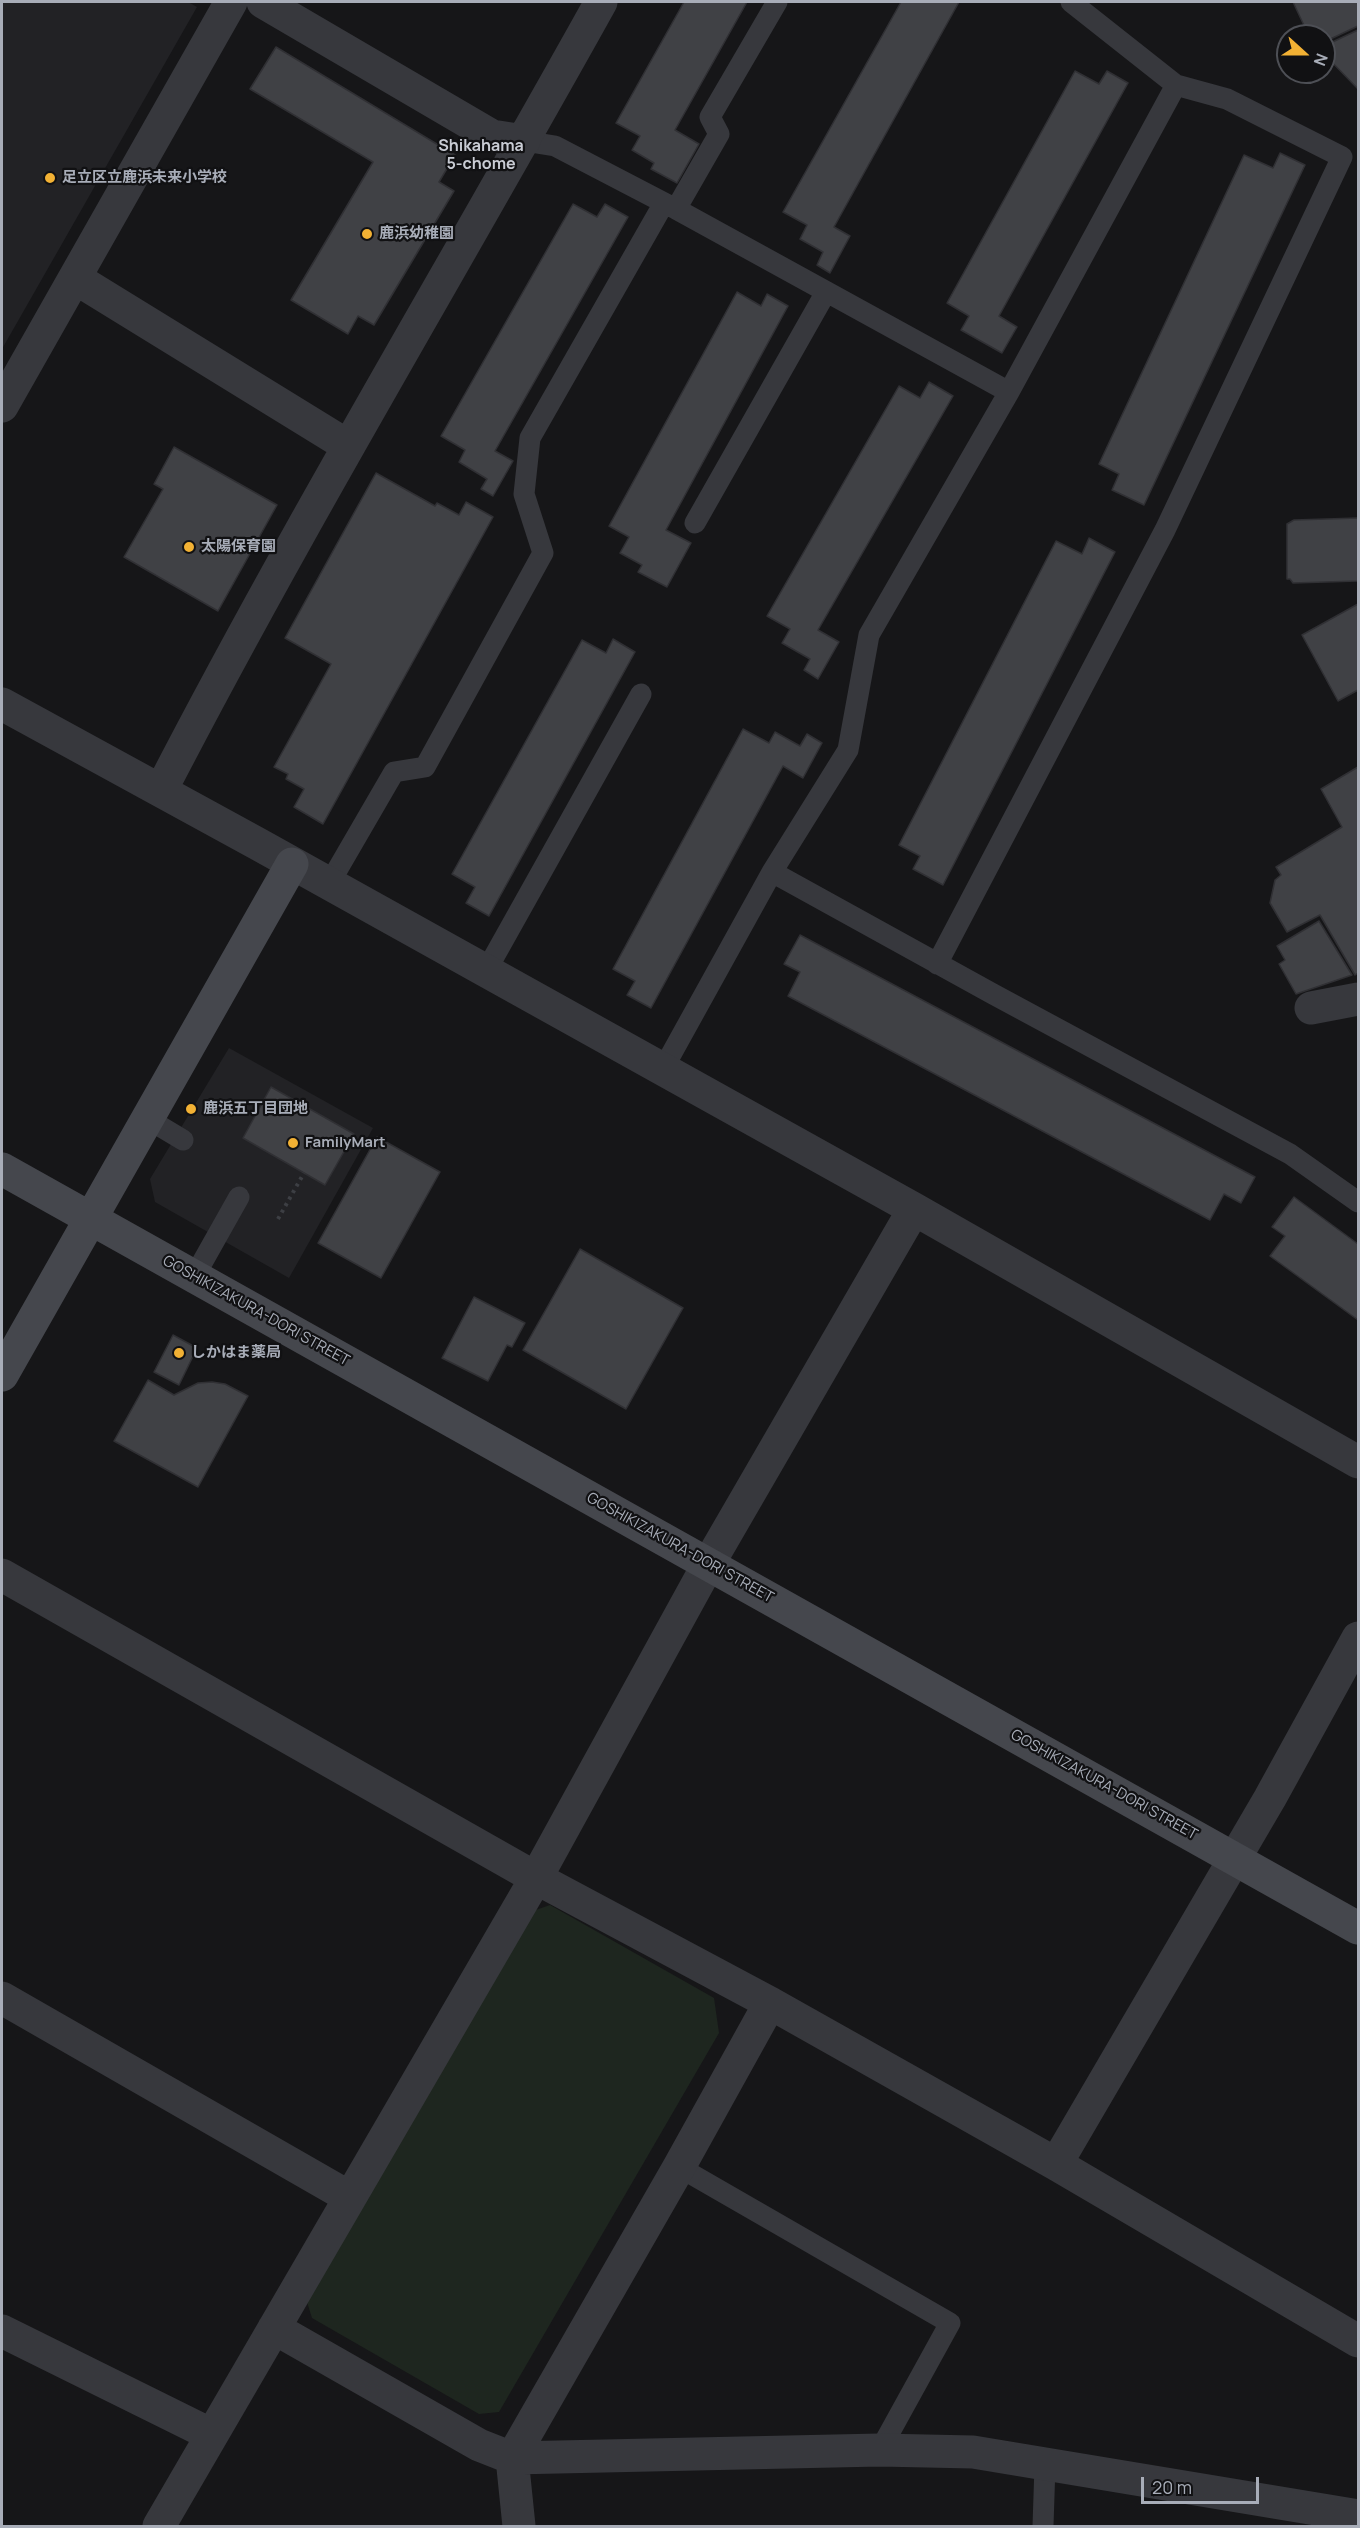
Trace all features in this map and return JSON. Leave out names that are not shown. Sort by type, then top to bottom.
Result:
[{"type":"street","points":[[2,406],[231,2]]},
{"type":"street","points":[[263,2],[492,136],[524,141]]},
{"type":"street","points":[[161,790],[348,446],[524,141],[601,2]]},
{"type":"street","points":[[75,278],[348,446]]},
{"type":"street","points":[[2,704],[914,1209],[1359,1462]]},
{"type":"street","points":[[2,1375],[292,864]]},
{"type":"street","points":[[1311,1008],[1359,999]]},
{"type":"street","name":"GOSHIKIZAKURA-DORI STREET","points":[[2,1169],[1359,1928]]},
{"type":"street","points":[[159,2526],[536,1878],[709,1563],[914,1209]]},
{"type":"street","points":[[2,1575],[536,1878],[770,2003],[1056,2164],[1359,2342]]},
{"type":"street","points":[[1056,2164],[1235,1859],[1359,1638]]},
{"type":"street","points":[[2,1998],[349,2197]]},
{"type":"street","points":[[519,2526],[512,2458],[770,2003]]},
{"type":"street","points":[[273,2328],[479,2445],[512,2458],[880,2450],[973,2452],[1359,2516]]},
{"type":"street","points":[[2,2331],[212,2435]]},
{"type":"lane","points":[[329,884],[394,772],[425,766],[543,552],[524,494],[530,438],[670,206],[719,134],[710,117],[777,2]]},
{"type":"lane","points":[[937,964],[1161,537],[1342,157],[1227,99],[1176,85],[1071,2]]},
{"type":"lane","points":[[663,1069],[772,872],[848,750],[869,635],[1009,392],[1176,85]]},
{"type":"lane","points":[[524,141],[555,146],[670,206],[1009,392]]},
{"type":"lane","points":[[695,523],[826,292]]},
{"type":"lane","points":[[486,971],[641,694]]},
{"type":"lane","points":[[772,872],[937,964],[1290,1154],[1359,1202]]},
{"type":"lane","points":[[148,1119],[183,1140]]},
{"type":"lane","points":[[194,1277],[239,1197]]},
{"type":"lane","points":[[679,2167],[950,2322],[880,2450]]},
{"type":"lane","points":[[1043,2526],[1045,2465]]},
{"type":"path","points":[[278,1219],[304,1173]]},
{"type":"shaded area","name":"足立区立鹿浜未来小学校","points":[[2,2],[188,2],[197,7],[2,349]]},
{"type":"shaded area","points":[[229,1048],[373,1128],[289,1278],[155,1202],[150,1179]]},
{"type":"shaded area","points":[[550,1905],[714,1998],[719,2033],[499,2412],[479,2414],[312,2318],[307,2302],[530,1912]]},
{"type":"building","points":[[684,2],[747,2],[675,130],[699,144],[677,183],[651,169],[654,163],[632,150],[640,136],[616,123]]},
{"type":"building","points":[[901,2],[959,2],[834,227],[850,236],[830,273],[817,265],[823,252],[800,239],[807,225],[783,212]]},
{"type":"building","points":[[1293,2],[1358,2],[1358,26],[1336,36],[1336,24],[1303,24]]},
{"type":"building","points":[[1358,30],[1358,89],[1336,66],[1336,40]]},
{"type":"building","points":[[276,47],[455,155],[439,182],[454,191],[374,325],[358,316],[348,334],[291,300],[373,162],[250,89]]},
{"type":"building","points":[[1075,71],[1099,84],[1107,71],[1128,83],[999,316],[1017,327],[1002,353],[961,330],[969,316],[947,303]]},
{"type":"building","points":[[1280,153],[1305,165],[1144,505],[1112,490],[1119,474],[1099,464],[1244,155],[1273,168]]},
{"type":"building","points":[[573,204],[597,217],[605,204],[628,217],[495,451],[513,461],[493,496],[481,489],[487,479],[459,462],[465,450],[441,436]]},
{"type":"building","points":[[737,292],[761,306],[767,294],[788,306],[666,530],[691,543],[667,587],[638,572],[642,565],[620,553],[629,537],[609,526]]},
{"type":"building","points":[[929,382],[953,396],[818,630],[839,642],[818,679],[804,670],[810,659],[782,643],[790,629],[767,616],[899,386],[920,398]]},
{"type":"building","points":[[174,447],[277,505],[218,611],[124,557],[163,489],[154,484]]},
{"type":"building","points":[[376,473],[435,506],[437,503],[459,515],[466,502],[493,517],[323,824],[294,807],[304,789],[286,779],[288,774],[274,767],[331,664],[285,638]]},
{"type":"building","points":[[1358,518],[1358,581],[1293,583],[1287,579],[1287,524],[1294,520]]},
{"type":"building","points":[[1089,538],[1115,552],[943,885],[913,869],[920,856],[899,845],[1056,541],[1082,554]]},
{"type":"building","points":[[1358,604],[1358,690],[1338,701],[1302,635]]},
{"type":"building","points":[[613,639],[635,652],[489,916],[466,903],[475,887],[452,874],[582,640],[606,653]]},
{"type":"building","points":[[743,729],[769,743],[775,732],[800,746],[807,734],[822,743],[803,778],[783,766],[651,1008],[627,995],[635,981],[613,969]]},
{"type":"building","points":[[1358,767],[1358,973],[1355,975],[1320,915],[1287,932],[1270,903],[1275,880],[1281,875],[1276,867],[1342,827],[1321,789]]},
{"type":"building","points":[[1319,921],[1352,975],[1296,994],[1279,964],[1285,960],[1277,946]]},
{"type":"building","points":[[800,935],[1255,1177],[1241,1203],[1224,1194],[1210,1220],[788,996],[800,972],[784,964]]},
{"type":"building","points":[[271,1087],[354,1134],[325,1185],[243,1138]]},
{"type":"building","points":[[377,1137],[440,1172],[381,1278],[318,1243]]},
{"type":"building","points":[[1294,1197],[1358,1244],[1358,1320],[1270,1256],[1285,1236],[1272,1227]]},
{"type":"building","points":[[580,1249],[683,1308],[626,1409],[523,1350]]},
{"type":"building","points":[[474,1297],[525,1323],[512,1347],[507,1345],[488,1381],[442,1358]]},
{"type":"building","points":[[173,1335],[197,1348],[179,1385],[154,1372]]},
{"type":"building","points":[[148,1380],[174,1395],[198,1383],[212,1382],[225,1384],[248,1396],[198,1487],[114,1441]]},
{"type":"place","name":"足立区立鹿浜未来小学校","points":[[50,178]]},
{"type":"place","name":"鹿浜幼稚園","points":[[367,234]]},
{"type":"place","name":"太陽保育園","points":[[189,547]]},
{"type":"place","name":"鹿浜五丁目団地","points":[[191,1109]]},
{"type":"place","name":"FamilyMart","points":[[293,1143]]},
{"type":"place","name":"しかはま薬局","points":[[179,1353]]},
{"type":"district","name":"Shikahama 5-chome","points":[[481,156]]}]
